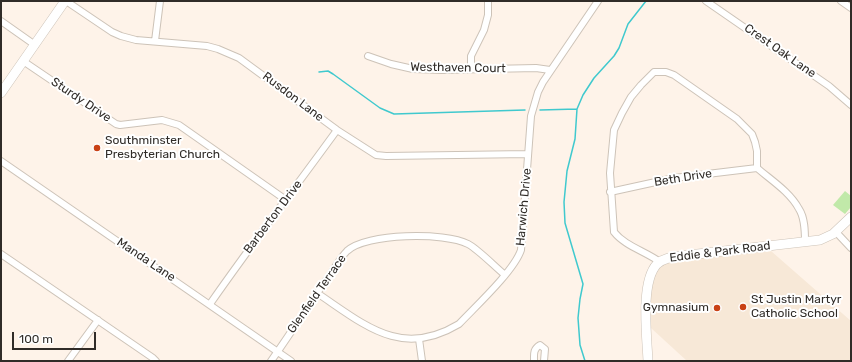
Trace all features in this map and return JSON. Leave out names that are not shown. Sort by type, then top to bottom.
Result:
[{"type":"street","name":"Rusdon Lane","points":[[66,1],[112,32],[121,36],[136,40],[207,46],[240,58],[337,130],[376,154],[386,156],[528,154]]},
{"type":"street","points":[[1,93],[66,1]]},
{"type":"street","points":[[155,41],[160,1]]},
{"type":"street","points":[[470,69],[472,56],[484,30],[488,15],[488,1]]},
{"type":"street","name":"Harwich Drive","points":[[317,293],[370,328],[390,336],[419,339],[440,333],[459,324],[505,275],[519,256],[521,250],[531,116],[534,102],[550,70],[598,1]]},
{"type":"street","name":"Crest Oak Lane","points":[[706,1],[818,78],[851,105]]},
{"type":"street","points":[[841,1],[851,8]]},
{"type":"street","points":[[1,21],[35,45]]},
{"type":"street","name":"Westhaven Court","points":[[368,56],[391,64],[414,69],[536,68],[550,70]]},
{"type":"street","name":"Sturdy Drive","points":[[23,61],[116,124],[120,125],[162,120],[179,125],[286,200]]},
{"type":"street","points":[[660,262],[652,256],[627,243],[614,232],[610,192],[610,173],[614,130],[631,97],[654,72],[666,72],[674,75],[738,119],[752,134],[757,151],[757,168],[788,195],[800,209],[805,229],[805,242]]},
{"type":"street","name":"Barberton Drive","points":[[210,304],[256,238],[337,130]]},
{"type":"street","name":"Manda Lane","points":[[1,161],[291,361]]},
{"type":"street","name":"Beth Drive","points":[[610,192],[674,178],[757,168]]},
{"type":"street","name":"Eddie & Park Road","points":[[648,361],[647,290],[652,273],[660,262],[668,258],[680,256],[824,239],[836,232],[851,217]]},
{"type":"street","points":[[836,232],[851,248]]},
{"type":"street","name":"Glenfield Terrace","points":[[271,361],[347,251],[365,242],[385,238],[420,236],[454,238],[472,246],[505,275]]},
{"type":"street","points":[[1,254],[156,361]]},
{"type":"street","points":[[68,361],[98,320]]},
{"type":"street","points":[[419,339],[422,361]]},
{"type":"street","points":[[534,361],[535,349],[540,346],[545,349],[544,361]]},
{"type":"shaded area","name":"St Justin Martyr Catholic School","points":[[771,251],[851,321],[851,361],[687,361],[651,328],[650,294],[657,268],[669,260]]},
{"type":"green space","points":[[845,191],[851,196],[851,207],[845,214],[833,205]]},
{"type":"waterway","points":[[585,361],[580,345],[578,318],[583,284],[565,223],[564,202],[567,171],[575,139],[577,109],[583,95],[594,78],[614,56],[619,48],[628,24],[646,1]]},
{"type":"waterway","points":[[319,72],[328,71],[380,108],[394,114],[525,110]]},
{"type":"waterway","points":[[540,110],[577,109]]},
{"type":"place","name":"Southminster Presbyterian Church","points":[[97,148]]},
{"type":"place","name":"St Justin Martyr Catholic School","points":[[743,307]]},
{"type":"place","name":"Gymnasium","points":[[717,308]]}]
